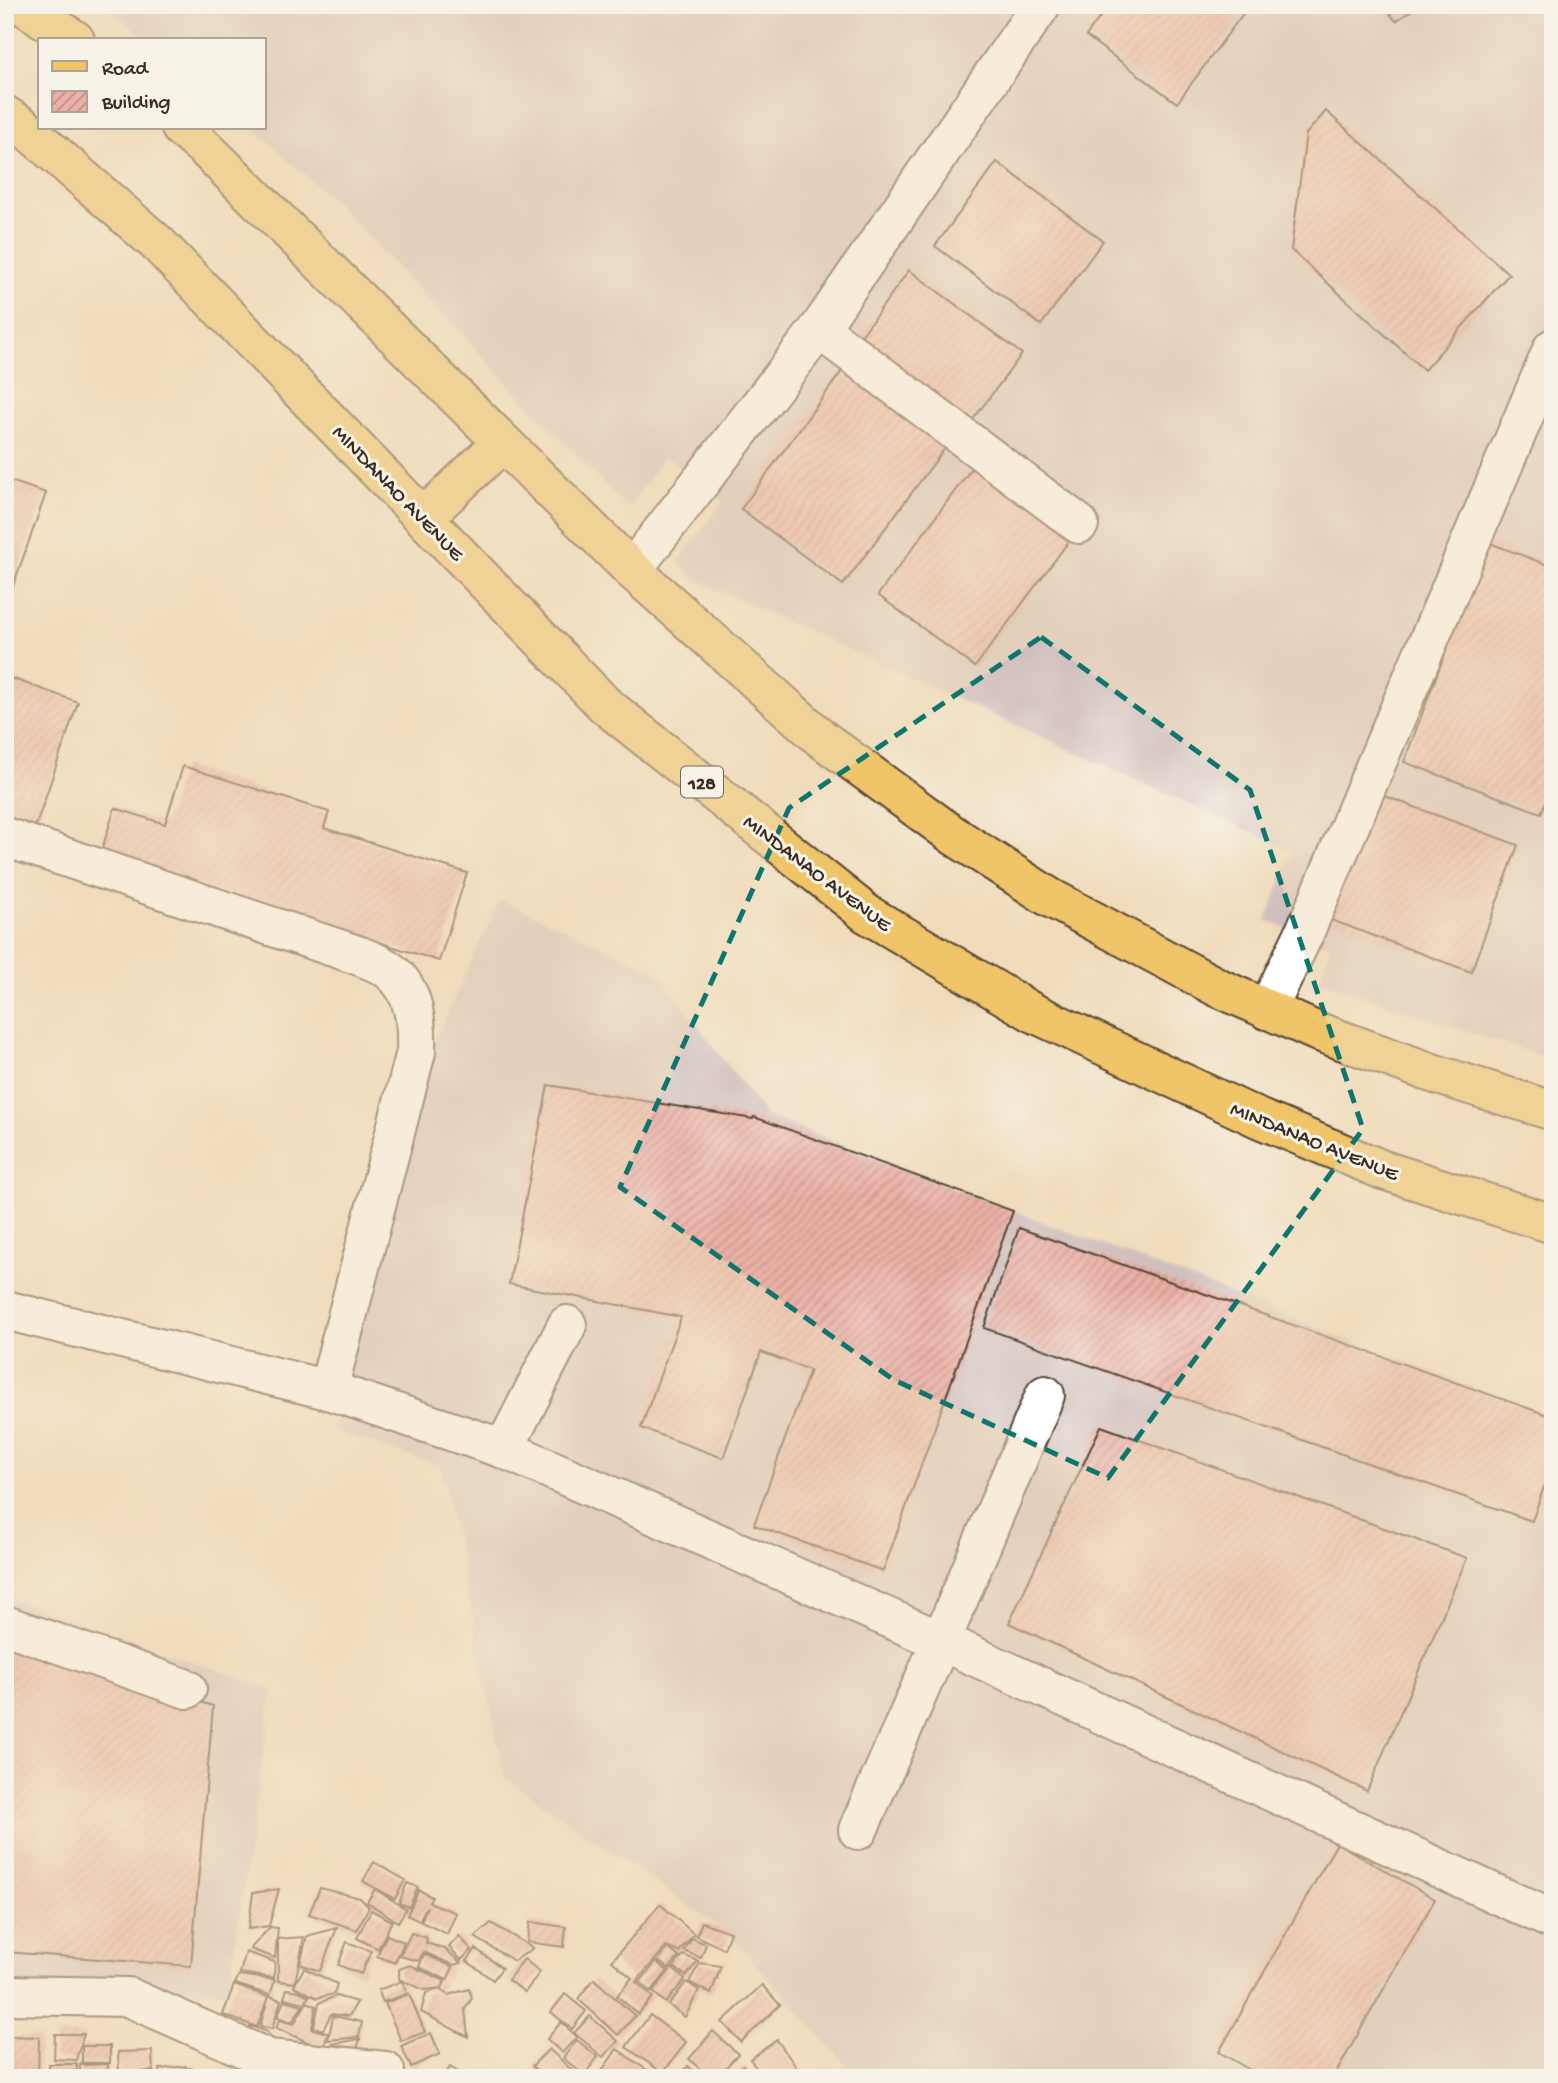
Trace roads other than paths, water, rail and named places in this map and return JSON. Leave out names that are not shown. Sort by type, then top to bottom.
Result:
[{"type":"main road","points":[[23,5],[72,38]]},
{"type":"main road","name":"MINDANAO AVENUE","points":[[5,115],[23,127],[157,243],[605,705],[867,914],[1032,1012],[1260,1119],[1382,1170],[1553,1224]]},
{"type":"main road","points":[[183,130],[206,149],[632,570],[822,739],[953,835],[1049,897],[1217,987],[1316,1031],[1435,1074],[1553,1111]]},
{"type":"main road","points":[[424,517],[502,443]]},
{"type":"street","points":[[632,570],[819,329],[1041,5]]},
{"type":"street","points":[[819,329],[1079,524]]},
{"type":"street","points":[[1267,1010],[1303,936],[1553,348]]},
{"type":"street","points":[[5,837],[360,956],[390,970],[407,990],[417,1021],[416,1052],[328,1390]]},
{"type":"street","points":[[5,1310],[328,1390],[504,1449],[941,1642],[1553,1920]]},
{"type":"street","points":[[504,1449],[567,1325]]},
{"type":"street","points":[[858,1830],[1045,1395]]},
{"type":"street","points":[[5,1625],[187,1689]]},
{"type":"street","points":[[5,1995],[128,1997],[269,2059],[385,2071]]}]
